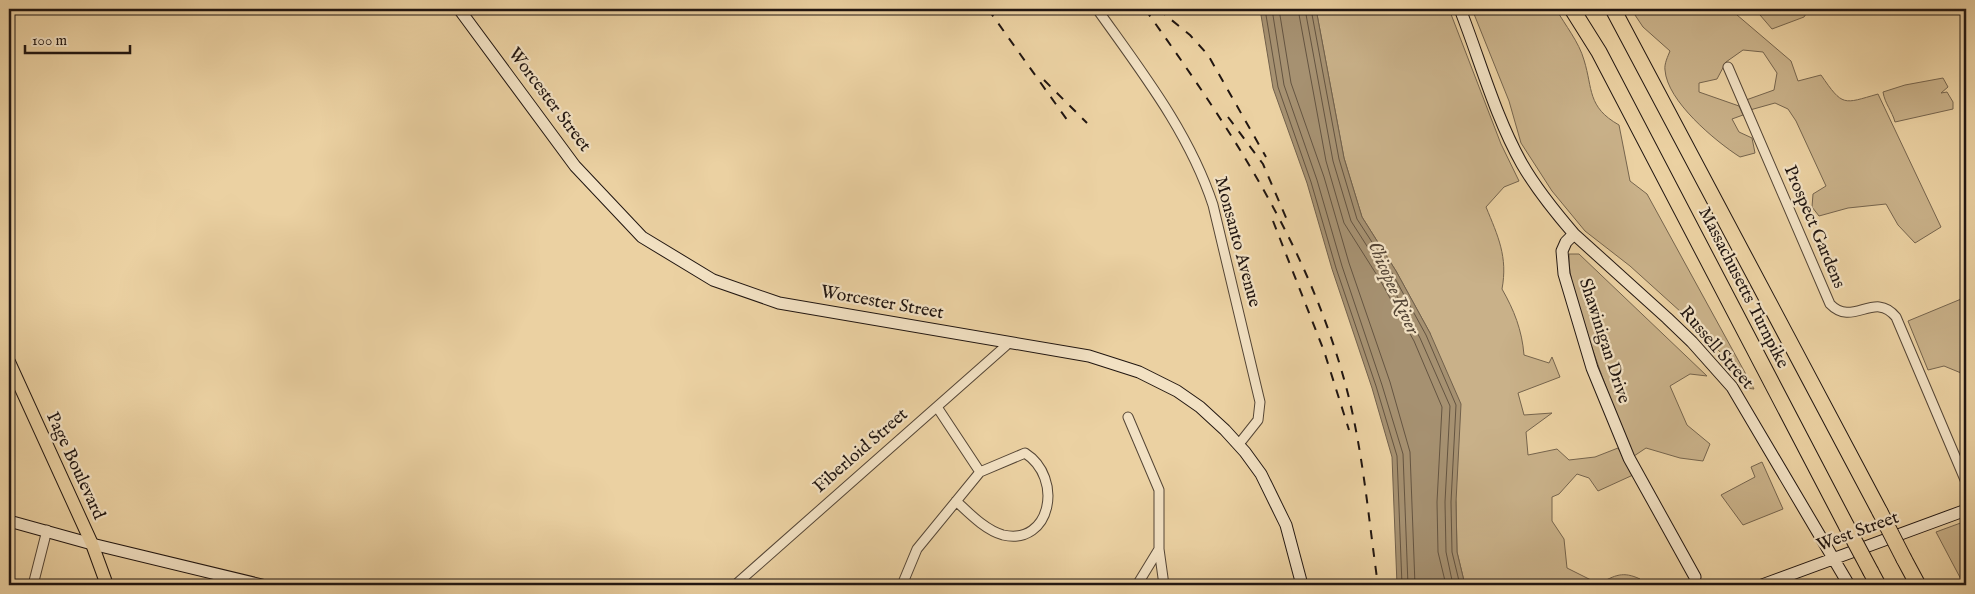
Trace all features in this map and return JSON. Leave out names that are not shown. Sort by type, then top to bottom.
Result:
[{"type":"highway","name":"Massachusetts Turnpike","points":[[1572,9],[1599,52],[1875,579]]},
{"type":"highway","name":"Massachusetts Turnpike","points":[[1613,9],[1918,585]]},
{"type":"main road","name":"Worcester Street","points":[[459,9],[575,166],[588,180],[642,237],[712,280],[779,302],[1089,356],[1145,374],[1173,388],[1200,407],[1238,444],[1264,479],[1284,518],[1293,543],[1302,585]]},
{"type":"main road","points":[[1460,9],[1502,120],[1522,163],[1549,204],[1574,234]]},
{"type":"main road","name":"Russell Street","points":[[1574,234],[1674,324],[1732,387],[1849,585]]},
{"type":"main road","name":"Shawinigan Drive","points":[[1574,234],[1566,242],[1562,251],[1562,264],[1569,298],[1592,368],[1629,458],[1696,577]]},
{"type":"main road","name":"Page Boulevard","points":[[9,362],[92,544],[107,585]]},
{"type":"main road","name":"West Street","points":[[1762,585],[1966,510]]},
{"type":"main road","points":[[9,521],[241,583],[262,585]]},
{"type":"street","name":"Monsanto Avenue","points":[[1097,9],[1180,131],[1202,173],[1213,205],[1260,402],[1258,420],[1238,444]]},
{"type":"street","name":"Prospect Gardens","points":[[1728,67],[1830,304],[1837,312],[1846,314],[1876,306],[1883,307],[1890,310],[1896,317],[1966,482]]},
{"type":"street","name":"Fiberloid Street","points":[[735,585],[1009,342]]},
{"type":"street","points":[[937,406],[980,472]]},
{"type":"street","points":[[1128,417],[1159,490],[1160,549],[1164,585]]},
{"type":"street","points":[[902,585],[917,549],[956,501],[980,472],[1025,453],[1037,465],[1049,492],[1047,509],[1040,522],[1029,531],[1016,535],[1003,535],[995,531],[972,516],[956,501]]},
{"type":"street","points":[[33,585],[47,530]]},
{"type":"street","points":[[1137,585],[1160,549]]},
{"type":"shaded area","points":[[1316,9],[1449,9],[1501,144],[1519,181],[1504,187],[1486,207],[1498,237],[1503,257],[1504,277],[1502,289],[1517,320],[1524,355],[1549,363],[1552,357],[1560,377],[1518,393],[1524,415],[1552,413],[1526,432],[1528,455],[1557,449],[1569,460],[1595,457],[1618,448],[1633,475],[1598,491],[1589,478],[1577,474],[1559,494],[1552,497],[1552,521],[1564,539],[1567,568],[1599,584],[1619,575],[1629,575],[1640,579],[1632,585],[1465,585],[1457,552],[1456,502],[1430,333],[1396,271],[1362,217],[1344,158]]},
{"type":"shaded area","points":[[1472,9],[1556,9],[1582,53],[1596,104],[1601,111],[1619,125],[1630,181],[1647,194],[1754,389],[1746,388],[1732,366],[1702,331],[1630,266],[1585,231],[1552,191],[1521,143],[1509,101]]},
{"type":"shaded area","points":[[1631,9],[1730,9],[1791,61],[1798,81],[1821,75],[1839,98],[1850,101],[1878,94],[1941,227],[1915,243],[1898,225],[1886,204],[1848,208],[1819,216],[1812,207],[1813,194],[1826,186],[1796,121],[1788,109],[1775,103],[1750,110],[1746,100],[1774,90],[1777,73],[1763,52],[1743,50],[1726,62],[1717,79],[1699,83],[1699,92],[1739,106],[1743,115],[1732,119],[1739,132],[1752,138],[1755,153],[1740,157],[1706,131],[1683,107],[1668,82],[1665,68],[1670,51],[1643,27]]},
{"type":"shaded area","points":[[1772,9],[1803,9],[1806,14],[1804,17],[1772,29],[1760,15]]},
{"type":"shaded area","points":[[1943,78],[1948,87],[1941,93],[1947,92],[1953,102],[1953,109],[1895,122],[1883,92],[1905,85]]},
{"type":"shaded area","points":[[1569,254],[1579,254],[1707,376],[1690,374],[1670,386],[1687,425],[1710,444],[1703,461],[1680,458],[1646,448],[1634,456],[1620,424],[1585,326],[1572,281]]},
{"type":"shaded area","points":[[1966,297],[1966,375],[1944,366],[1928,370],[1908,321]]},
{"type":"shaded area","points":[[1762,462],[1783,509],[1743,525],[1721,495],[1755,477],[1751,467]]},
{"type":"shaded area","points":[[1966,521],[1966,585],[1964,585],[1936,532]]},
{"type":"water","name":"Chicopee River","points":[[1260,9],[1316,9],[1344,158],[1362,217],[1396,271],[1430,333],[1461,404],[1456,502],[1457,552],[1465,585],[1397,585],[1392,457],[1372,388],[1332,269],[1307,183],[1273,88]]},
{"type":"railway","points":[[988,9],[1070,124]]},
{"type":"railway","points":[[1145,9],[1238,147],[1266,194],[1314,292],[1333,344],[1349,398],[1362,468],[1378,585]]},
{"type":"railway","points":[[1158,9],[1190,35],[1208,55],[1266,157]]},
{"type":"railway","points":[[1044,80],[1087,123]]},
{"type":"railway","points":[[1228,117],[1263,164],[1287,220]]},
{"type":"railway","points":[[1273,221],[1324,351],[1349,430]]}]
